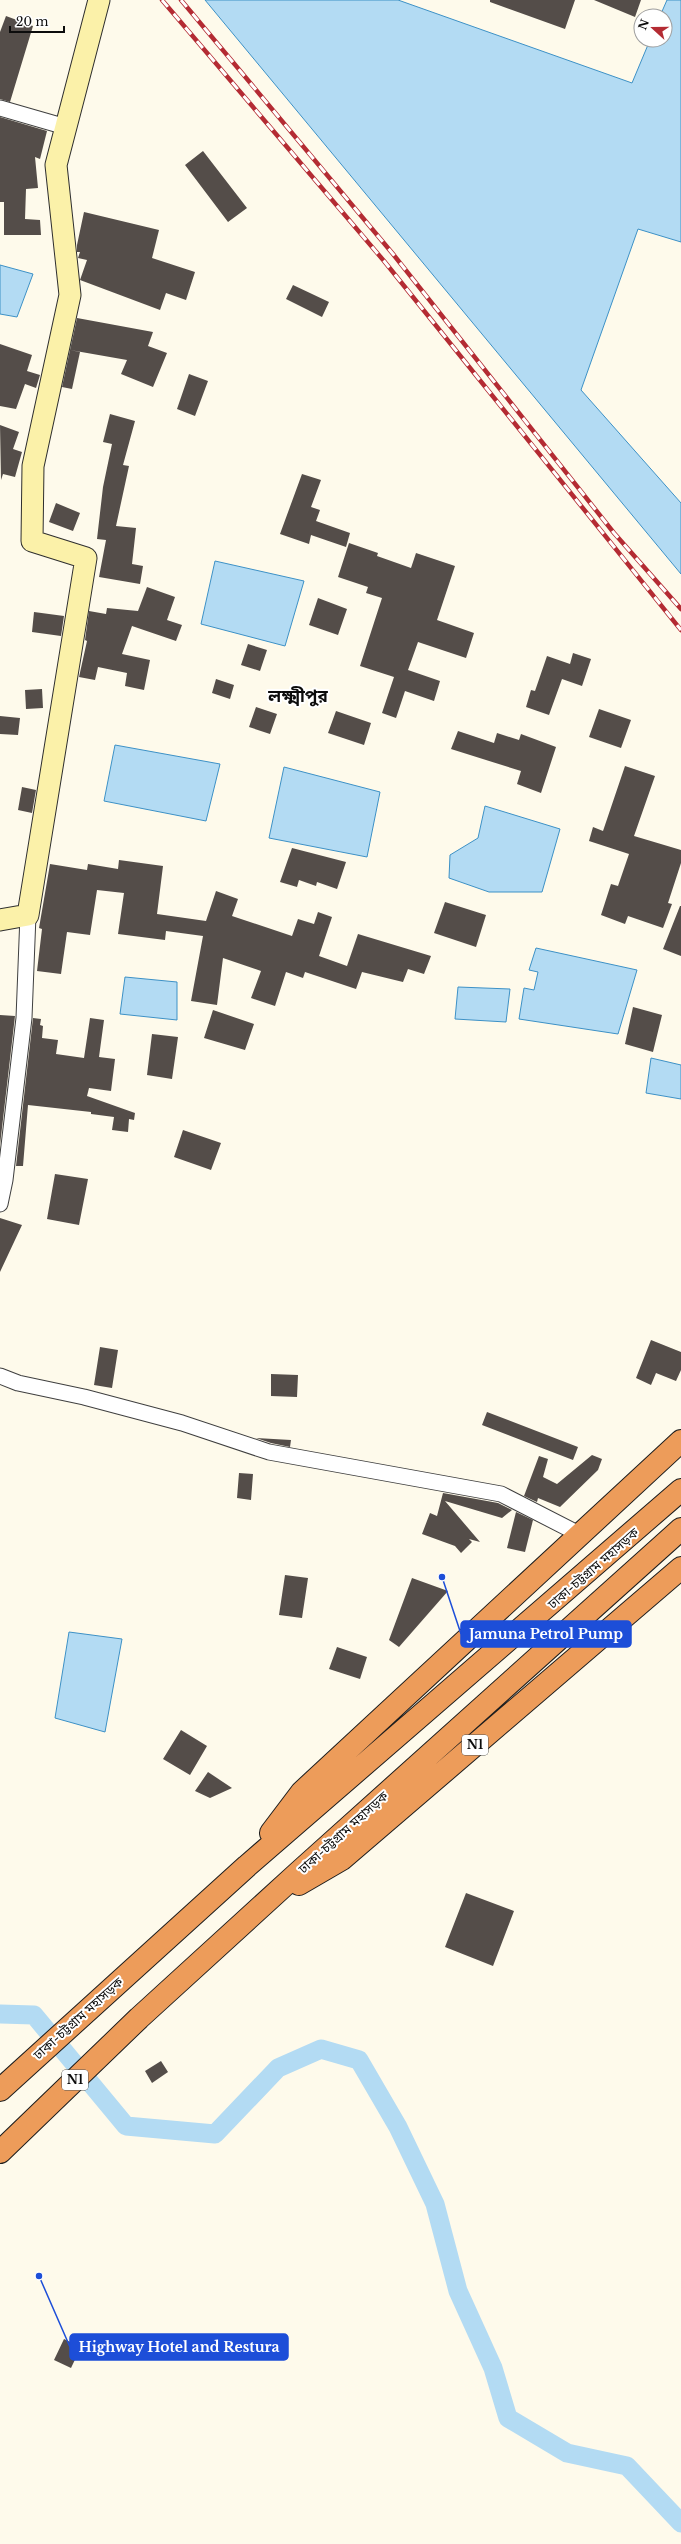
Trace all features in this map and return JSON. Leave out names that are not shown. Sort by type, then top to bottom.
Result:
[{"type":"highway","points":[[247,1866],[302,1792],[681,1441]]},
{"type":"highway","name":"ঢাকা-চট্টগ্রাম মহাসড়ক","points":[[0,2090],[247,1866],[681,1490]]},
{"type":"highway","name":"ঢাকা-চট্টগ্রাম মহাসড়ক","points":[[5,2147],[139,2018],[259,1908],[681,1529]]},
{"type":"highway","name":"N1","points":[[259,1908],[342,1859],[681,1568]]},
{"type":"main road","points":[[0,920],[28,915],[86,558],[32,541],[34,466],[70,295],[56,165],[99,0]]},
{"type":"street","points":[[0,108],[66,127]]},
{"type":"street","points":[[0,1204],[5,1180],[24,1018],[28,915]]},
{"type":"street","points":[[0,1376],[18,1383],[84,1397],[182,1423],[270,1452],[501,1494],[579,1534]]},
{"type":"water","points":[[205,0],[398,0],[632,83],[647,48],[673,48],[673,8],[664,8],[667,0],[681,0],[681,242],[638,229],[581,390],[681,503],[681,574]]},
{"type":"water","points":[[0,265],[33,274],[17,317],[0,314]]},
{"type":"water","points":[[215,561],[304,581],[285,646],[201,624]]},
{"type":"water","points":[[115,745],[220,764],[206,821],[104,801]]},
{"type":"water","points":[[284,767],[380,792],[367,857],[269,838]]},
{"type":"water","points":[[485,806],[560,829],[542,892],[489,892],[449,878],[450,855],[478,838]]},
{"type":"water","points":[[536,948],[637,970],[618,1034],[519,1019],[524,988],[534,990],[538,972],[529,970]]},
{"type":"water","points":[[125,977],[177,982],[177,1020],[120,1014]]},
{"type":"water","points":[[458,987],[510,989],[506,1022],[455,1019]]},
{"type":"water","points":[[651,1058],[681,1065],[681,1099],[646,1093]]},
{"type":"water","points":[[69,1632],[122,1639],[105,1732],[55,1718]]},
{"type":"building","points":[[490,0],[575,0],[565,29],[490,2]]},
{"type":"building","points":[[594,0],[641,0],[638,8],[633,8],[633,16]]},
{"type":"building","points":[[6,16],[33,26],[10,102],[0,99],[0,32]]},
{"type":"building","points":[[0,117],[47,131],[40,159],[35,157],[38,188],[26,189],[25,219],[40,220],[41,235],[4,235],[4,202],[0,202]]},
{"type":"building","points":[[203,151],[247,208],[228,222],[185,165]]},
{"type":"building","points":[[84,212],[159,230],[152,258],[195,272],[186,300],[166,293],[160,310],[80,280],[87,260],[78,258],[80,252],[77,252],[77,245]]},
{"type":"building","points":[[293,285],[329,302],[322,317],[286,299]]},
{"type":"building","points":[[77,318],[153,332],[148,346],[167,353],[153,387],[121,374],[127,360],[70,350]]},
{"type":"building","points":[[0,344],[32,355],[27,371],[40,375],[36,388],[25,384],[16,409],[0,406]]},
{"type":"building","points":[[70,350],[80,352],[72,389],[62,387]]},
{"type":"building","points":[[189,374],[208,381],[195,416],[177,409]]},
{"type":"building","points":[[110,414],[135,421],[123,465],[129,466],[116,526],[136,528],[132,564],[143,566],[140,584],[99,577],[106,540],[97,539],[103,487],[112,444],[103,442]]},
{"type":"building","points":[[0,425],[19,432],[13,449],[22,452],[15,477],[3,474],[1,480]]},
{"type":"building","points":[[302,474],[321,480],[311,507],[320,510],[316,521],[350,533],[346,547],[311,535],[309,544],[280,534]]},
{"type":"building","points":[[56,503],[80,513],[73,531],[49,522]]},
{"type":"building","points":[[349,543],[378,553],[377,556],[411,568],[416,553],[455,566],[437,620],[474,633],[466,658],[418,642],[408,670],[440,681],[434,701],[405,691],[396,718],[382,713],[394,677],[360,666],[382,598],[366,593],[368,587],[338,577]]},
{"type":"building","points":[[147,587],[175,597],[167,620],[182,625],[176,641],[132,626],[122,654],[150,660],[144,690],[125,686],[127,673],[98,667],[95,680],[79,677],[87,641],[85,640],[89,611],[106,614],[107,608],[138,611]]},
{"type":"building","points":[[318,598],[347,609],[338,635],[309,625]]},
{"type":"building","points":[[34,612],[64,616],[61,636],[32,632]]},
{"type":"building","points":[[248,644],[267,650],[260,671],[241,665]]},
{"type":"building","points":[[573,653],[591,659],[582,686],[562,679],[549,715],[526,707],[531,690],[535,691],[547,656],[570,664]]},
{"type":"building","points":[[216,679],[234,685],[230,699],[212,693]]},
{"type":"building","points":[[42,689],[43,708],[26,709],[25,690]]},
{"type":"building","points":[[256,707],[277,714],[270,734],[249,727]]},
{"type":"building","points":[[599,709],[631,720],[621,748],[589,737]]},
{"type":"building","points":[[336,711],[371,723],[364,745],[328,733]]},
{"type":"building","points":[[0,716],[20,718],[18,735],[0,734]]},
{"type":"building","points":[[458,731],[494,743],[497,733],[519,740],[521,734],[556,747],[541,793],[517,784],[521,771],[451,749]]},
{"type":"building","points":[[625,766],[655,776],[634,836],[681,850],[681,863],[668,903],[672,904],[663,928],[628,916],[625,924],[601,915],[611,884],[618,886],[629,854],[589,841],[593,827],[603,831]]},
{"type":"building","points":[[22,787],[36,790],[32,813],[18,810]]},
{"type":"building","points":[[292,848],[346,862],[337,889],[317,882],[316,886],[299,880],[297,887],[280,882]]},
{"type":"building","points":[[119,860],[163,866],[157,914],[206,921],[216,891],[238,899],[232,916],[292,936],[298,919],[314,924],[318,912],[332,917],[319,956],[347,966],[358,934],[431,956],[424,974],[408,969],[403,982],[362,972],[356,989],[305,972],[303,978],[286,972],[275,1006],[251,998],[261,971],[223,958],[217,1005],[191,1001],[203,936],[166,931],[165,940],[118,934],[124,893],[97,890],[90,935],[67,932],[61,974],[37,971],[42,929],[39,928],[50,864],[87,870],[88,864],[118,869]]},
{"type":"building","points":[[445,902],[486,915],[476,947],[434,933]]},
{"type":"building","points":[[681,906],[681,956],[663,949]]},
{"type":"building","points":[[633,1007],[662,1015],[653,1052],[625,1044]]},
{"type":"building","points":[[213,1010],[254,1024],[245,1050],[204,1038]]},
{"type":"building","points":[[0,1015],[15,1016],[0,1145]]},
{"type":"building","points":[[33,1018],[41,1019],[40,1025],[43,1026],[42,1038],[58,1040],[56,1054],[84,1058],[90,1018],[104,1020],[99,1057],[115,1059],[111,1091],[89,1088],[87,1096],[135,1113],[134,1120],[129,1119],[128,1132],[112,1130],[114,1117],[91,1114],[91,1112],[28,1105],[23,1166],[16,1166]]},
{"type":"building","points":[[152,1034],[178,1037],[172,1079],[147,1075]]},
{"type":"building","points":[[183,1130],[221,1143],[211,1170],[174,1157]]},
{"type":"building","points":[[55,1174],[88,1179],[79,1225],[47,1219]]},
{"type":"building","points":[[0,1218],[22,1225],[0,1272]]},
{"type":"building","points":[[651,1340],[681,1352],[681,1370],[676,1381],[656,1373],[651,1385],[636,1378]]},
{"type":"building","points":[[100,1347],[118,1350],[112,1388],[94,1385]]},
{"type":"building","points":[[271,1374],[298,1375],[297,1397],[271,1396]]},
{"type":"building","points":[[487,1412],[578,1447],[573,1460],[482,1425]]},
{"type":"building","points":[[256,1438],[291,1440],[290,1447],[271,1443]]},
{"type":"building","points":[[592,1455],[602,1459],[598,1470],[560,1507],[538,1498],[537,1502],[524,1496],[539,1456],[548,1459],[543,1477],[557,1484]]},
{"type":"building","points":[[239,1473],[253,1474],[251,1500],[237,1498]]},
{"type":"building","points":[[443,1493],[498,1503],[512,1510],[502,1518],[445,1501],[480,1542],[469,1539],[472,1542],[461,1553],[455,1546],[422,1534],[430,1513],[437,1516]]},
{"type":"building","points":[[516,1512],[533,1520],[525,1552],[507,1548]]},
{"type":"building","points":[[285,1575],[308,1578],[302,1618],[279,1615]]},
{"type":"building","points":[[412,1578],[448,1591],[399,1647],[389,1640]]},
{"type":"building","points":[[337,1647],[367,1657],[360,1679],[329,1669]]},
{"type":"building","points":[[181,1730],[207,1746],[190,1775],[163,1759]]},
{"type":"building","points":[[208,1772],[232,1788],[210,1798],[195,1791]]},
{"type":"building","points":[[466,1893],[514,1911],[493,1966],[445,1947]]},
{"type":"building","points":[[161,2061],[168,2072],[152,2083],[145,2071]]},
{"type":"building","points":[[64,2339],[81,2347],[71,2368],[54,2360]]},
{"type":"waterway","points":[[0,2014],[34,2015],[126,2126],[215,2134],[278,2068],[321,2049],[359,2060],[398,2127],[435,2204],[458,2291],[493,2368],[508,2418],[567,2453],[627,2466],[681,2523]]},
{"type":"railway","points":[[162,0],[384,261],[681,630]]},
{"type":"railway","points":[[181,0],[393,254],[614,533],[681,609]]},
{"type":"place","name":"Jamuna Petrol Pump","points":[[442,1577]]},
{"type":"place","name":"Highway Hotel and Restura","points":[[39,2276]]},
{"type":"district","name":"লক্ষ্মীপুর","points":[[298,696]]}]
